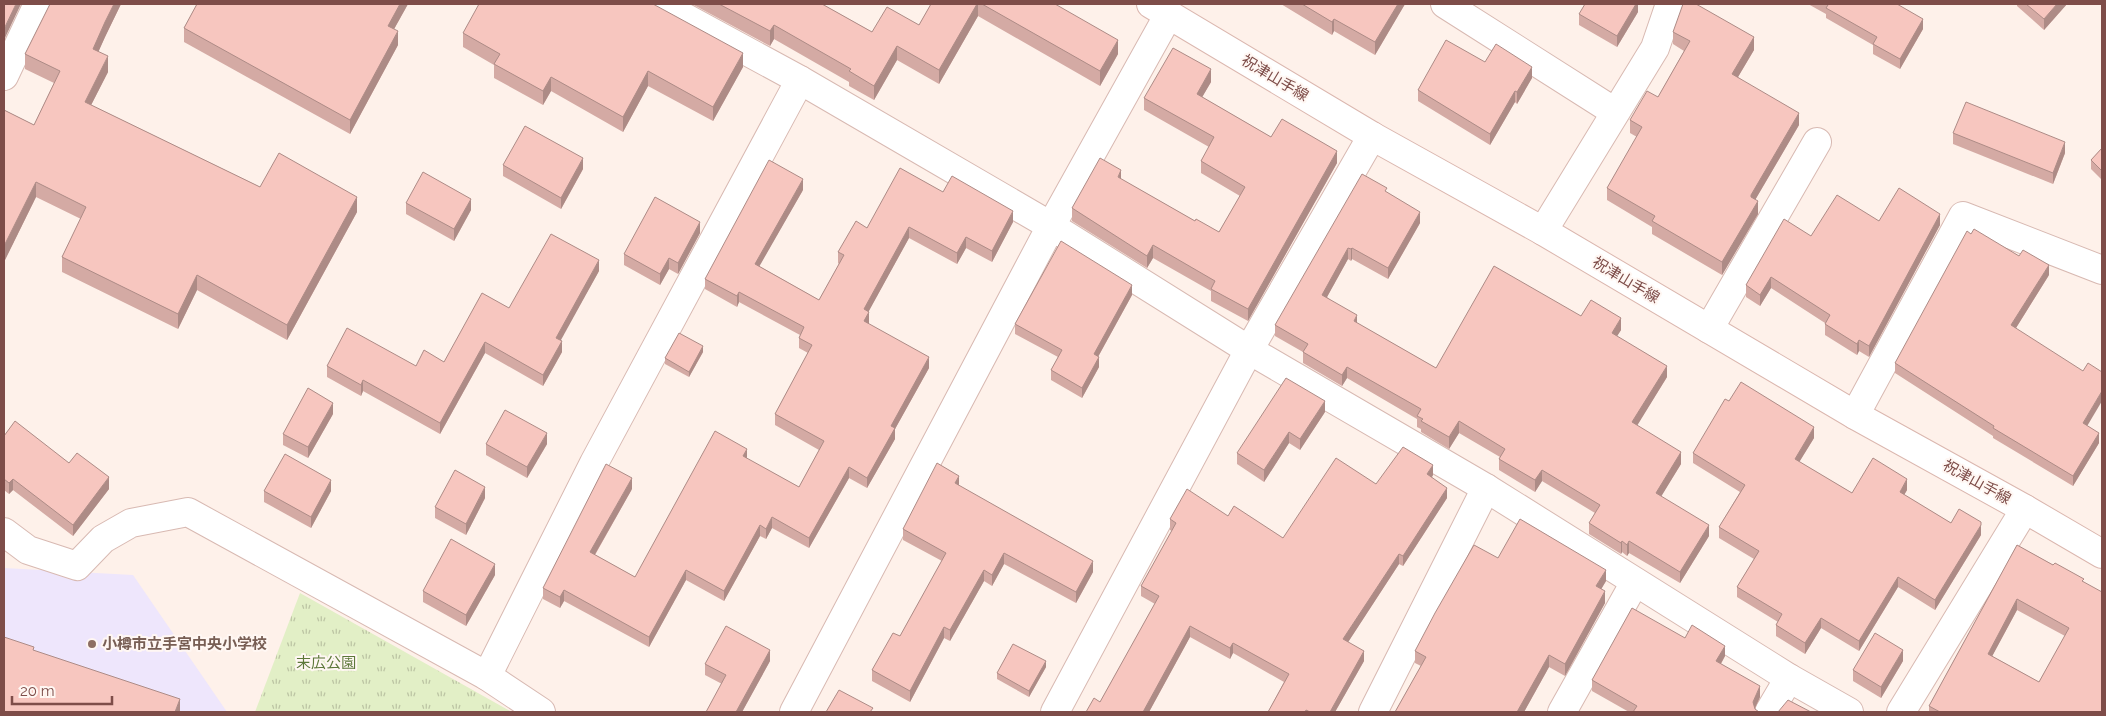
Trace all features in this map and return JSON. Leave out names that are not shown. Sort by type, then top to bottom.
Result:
[{"type":"street","points":[[4,76],[38,4]]},
{"type":"street","points":[[660,4],[800,80],[1051,226],[1249,350],[1486,488],[1789,678],[1849,712]]},
{"type":"street","points":[[1445,4],[1615,112]]},
{"type":"street","points":[[1543,230],[1655,48],[1670,4]]},
{"type":"street","points":[[794,712],[1051,226],[1160,8]]},
{"type":"street","name":"祝津山手線","points":[[1160,8],[1372,136],[1543,230],[1855,415],[2102,554]]},
{"type":"street","points":[[487,676],[594,463],[800,80]]},
{"type":"street","points":[[1055,712],[1249,350],[1372,136]]},
{"type":"street","points":[[1709,329],[1817,142]]},
{"type":"street","points":[[1855,415],[1963,216],[2102,270]]},
{"type":"street","points":[[1373,712],[1486,488]]},
{"type":"street","points":[[1901,712],[2025,509]]},
{"type":"street","points":[[4,532],[28,550],[77,566],[103,539],[131,523],[188,512],[487,676],[540,712]]},
{"type":"street","points":[[1562,712],[1636,582]]},
{"type":"street","points":[[1769,712],[1789,678]]},
{"type":"shaded area","name":"小樽市立手宮中央小学校","points":[[4,568],[133,575],[227,712],[4,712]]},
{"type":"green space","name":"末広公園","points":[[300,593],[512,712],[255,712]]},
{"type":"building","points":[[4,4],[16,4],[4,29]]},
{"type":"building","points":[[50,4],[114,4],[93,49],[108,56],[85,102],[260,187],[279,153],[357,197],[287,325],[197,275],[178,314],[62,257],[86,207],[36,182],[4,246],[4,110],[34,125],[60,71],[25,54]]},
{"type":"building","points":[[197,4],[400,4],[388,26],[398,31],[350,120],[184,28]]},
{"type":"building","points":[[479,4],[653,4],[743,53],[713,107],[648,71],[623,117],[551,77],[543,91],[494,64],[500,54],[463,33]]},
{"type":"building","points":[[719,4],[822,4],[872,32],[887,7],[919,25],[931,4],[977,4],[939,70],[897,46],[874,86],[849,71],[851,69],[774,25],[770,31]]},
{"type":"building","points":[[982,4],[1055,4],[1118,40],[1100,71]]},
{"type":"building","points":[[1302,4],[1398,4],[1375,42],[1334,19],[1332,22]]},
{"type":"building","points":[[1585,4],[1636,4],[1617,36],[1579,14]]},
{"type":"building","points":[[1683,4],[1696,4],[1754,37],[1732,74],[1799,113],[1751,195],[1751,197],[1758,201],[1722,262],[1652,221],[1655,216],[1607,188],[1642,127],[1630,120],[1647,91],[1658,97],[1690,41],[1673,32]]},
{"type":"building","points":[[1825,4],[1897,4],[1923,19],[1900,59],[1873,44],[1877,37],[1826,8],[1828,5]]},
{"type":"building","points":[[2026,4],[2057,4],[2044,19]]},
{"type":"building","points":[[1446,40],[1485,62],[1496,44],[1532,67],[1517,92],[1515,91],[1490,134],[1418,90]]},
{"type":"building","points":[[1173,48],[1211,69],[1197,94],[1271,137],[1282,119],[1337,151],[1248,309],[1211,289],[1215,281],[1153,245],[1147,256],[1072,208],[1100,158],[1121,170],[1118,177],[1195,221],[1196,219],[1219,232],[1245,187],[1201,161],[1214,137],[1144,98]]},
{"type":"building","points":[[1966,102],[2065,142],[2053,173],[1953,133]]},
{"type":"building","points":[[525,126],[583,158],[561,198],[503,165]]},
{"type":"building","points":[[2102,148],[2102,171],[2091,160]]},
{"type":"building","points":[[769,160],[803,179],[755,264],[819,300],[844,255],[838,252],[856,221],[867,228],[900,168],[943,192],[952,176],[1013,211],[992,251],[966,237],[957,253],[909,227],[864,309],[869,312],[864,321],[929,357],[891,426],[895,428],[867,478],[849,467],[809,538],[772,517],[766,529],[760,525],[724,591],[686,570],[649,637],[564,590],[560,597],[543,588],[606,464],[632,478],[590,552],[635,577],[715,431],[747,449],[743,456],[799,487],[824,441],[775,414],[812,345],[799,338],[804,327],[739,292],[737,296],[705,279]]},
{"type":"building","points":[[423,172],[471,199],[454,229],[406,203]]},
{"type":"building","points":[[1362,174],[1387,188],[1385,191],[1420,212],[1388,268],[1352,248],[1348,248],[1322,295],[1357,315],[1354,321],[1436,368],[1494,266],[1581,316],[1591,300],[1621,318],[1612,333],[1667,366],[1632,422],[1681,452],[1656,493],[1709,525],[1680,572],[1629,541],[1627,545],[1622,541],[1621,543],[1589,523],[1600,505],[1542,470],[1535,480],[1499,459],[1505,449],[1459,421],[1449,437],[1421,421],[1423,419],[1417,416],[1421,409],[1347,367],[1342,375],[1303,352],[1308,344],[1275,325]]},
{"type":"building","points":[[1899,188],[1940,214],[1869,346],[1859,340],[1857,344],[1825,324],[1830,315],[1771,277],[1760,295],[1746,285],[1784,219],[1811,236],[1837,195],[1879,221]]},
{"type":"building","points":[[655,197],[700,222],[678,263],[669,258],[660,274],[624,254]]},
{"type":"building","points":[[1974,229],[2019,256],[2023,250],[2049,265],[2011,325],[2083,371],[2088,363],[2102,372],[2102,391],[2083,423],[2099,433],[2073,476],[1993,428],[1994,426],[1895,363],[1967,231],[1971,234]]},
{"type":"building","points":[[551,234],[599,260],[556,338],[562,341],[543,375],[485,342],[440,423],[363,380],[361,385],[327,366],[347,328],[416,366],[424,350],[444,362],[482,293],[509,308]]},
{"type":"building","points":[[1061,241],[1132,285],[1094,354],[1099,357],[1082,388],[1051,370],[1062,350],[1015,324]]},
{"type":"building","points":[[679,333],[703,346],[689,372],[665,358]]},
{"type":"building","points":[[1286,378],[1325,401],[1300,439],[1289,432],[1264,470],[1237,453]]},
{"type":"building","points":[[1741,382],[1814,427],[1795,459],[1852,493],[1873,458],[1907,479],[1900,492],[1951,523],[1959,509],[1981,522],[1981,525],[1935,600],[1898,577],[1859,641],[1821,618],[1805,643],[1776,625],[1782,614],[1737,587],[1759,551],[1719,527],[1745,485],[1693,453],[1725,399],[1729,401]]},
{"type":"building","points":[[308,388],[333,403],[308,447],[283,434]]},
{"type":"building","points":[[505,410],[547,433],[527,467],[486,444]]},
{"type":"building","points":[[15,421],[69,463],[77,453],[109,477],[73,525],[13,479],[9,483],[4,479],[4,436]]},
{"type":"building","points":[[1403,447],[1433,465],[1427,474],[1447,488],[1403,556],[1399,554],[1343,639],[1364,651],[1330,712],[1310,712],[1306,710],[1305,712],[1268,712],[1289,674],[1233,643],[1230,648],[1190,626],[1143,712],[1086,712],[1094,698],[1100,702],[1159,596],[1141,586],[1176,523],[1170,519],[1187,489],[1228,516],[1234,506],[1283,538],[1336,458],[1376,484]]},
{"type":"building","points":[[285,454],[331,480],[311,517],[264,491]]},
{"type":"building","points":[[937,463],[959,476],[955,483],[1093,561],[1076,592],[1004,553],[992,575],[984,570],[950,630],[944,627],[910,691],[872,670],[893,633],[900,636],[946,553],[903,529]]},
{"type":"building","points":[[455,470],[485,487],[466,524],[435,507]]},
{"type":"building","points":[[1520,519],[1606,570],[1596,586],[1605,591],[1565,664],[1549,655],[1517,712],[1395,712],[1426,657],[1415,651],[1474,545],[1498,558]]},
{"type":"building","points":[[451,539],[495,564],[466,615],[423,591]]},
{"type":"building","points":[[2017,545],[2053,565],[2055,563],[2084,579],[2082,581],[2102,592],[2102,712],[1940,712],[1929,706]],"holes":[[[2017,599],[2069,628],[2039,682],[1988,654]]]},
{"type":"building","points":[[1632,608],[1685,638],[1692,625],[1725,646],[1716,661],[1760,686],[1753,702],[1755,709],[1759,712],[1633,712],[1637,706],[1592,680]]},
{"type":"building","points":[[726,626],[770,650],[736,712],[706,712],[726,675],[705,664]]},
{"type":"building","points":[[1875,633],[1903,650],[1881,687],[1853,670]]},
{"type":"building","points":[[4,637],[34,647],[33,650],[180,699],[175,712],[4,712]]},
{"type":"building","points":[[1013,644],[1046,661],[1029,691],[997,673]]},
{"type":"building","points":[[839,690],[873,708],[870,712],[826,712]]},
{"type":"building","points":[[1788,700],[1811,712],[1778,712]]},
{"type":"place","name":"小樽市立手宮中央小学校","points":[[92,644]]}]
